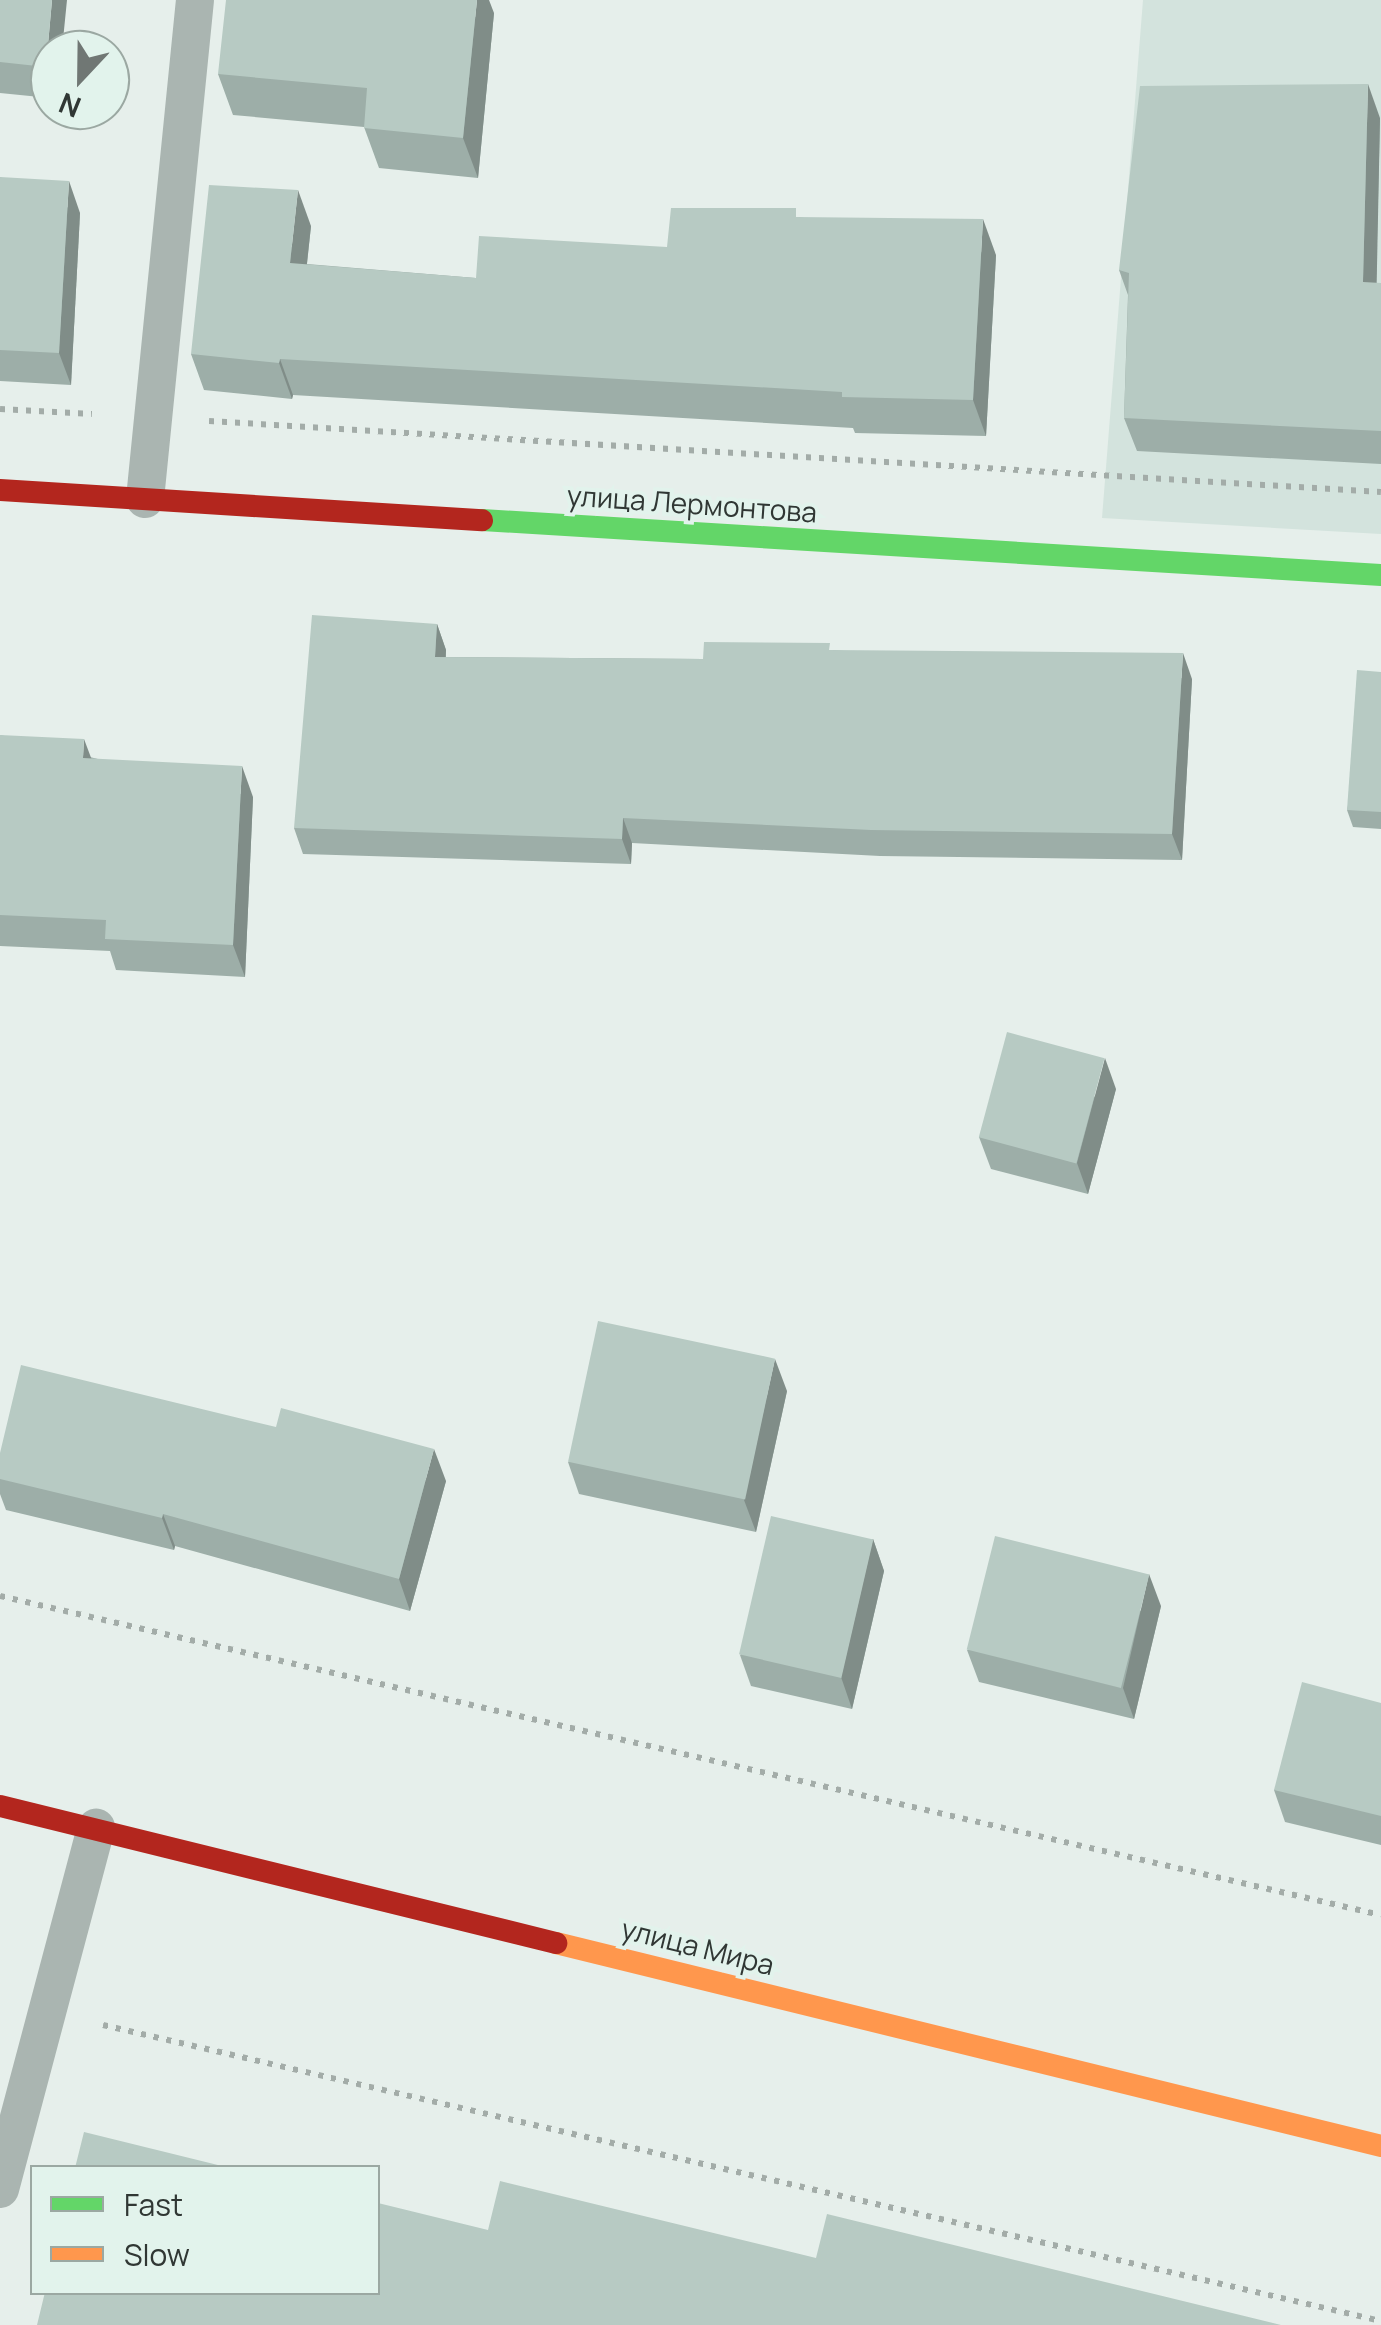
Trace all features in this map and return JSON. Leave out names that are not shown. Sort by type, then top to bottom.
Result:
[{"type":"main road","name":"улица Лермонтова","points":[[0,490],[1381,575]]},
{"type":"main road","name":"улица Мира","points":[[0,1806],[1381,2146]]},
{"type":"lane","points":[[145,499],[194,0]]},
{"type":"lane","points":[[0,2189],[44,2011],[96,1828]]},
{"type":"path","points":[[0,409],[1381,492]]},
{"type":"path","points":[[0,1596],[1381,1915]]},
{"type":"path","points":[[44,2011],[1381,2322]]},
{"type":"shaded area","points":[[1143,0],[1381,0],[1381,534],[1102,518]]},
{"type":"building","points":[[0,0],[52,0],[49,30],[30,30],[30,65],[0,62]]},
{"type":"building","points":[[226,0],[477,0],[463,138],[364,128],[367,88],[218,74]]},
{"type":"building","points":[[1368,84],[1363,282],[1381,283],[1381,431],[1124,418],[1129,273],[1119,270],[1140,86]]},
{"type":"building","points":[[0,177],[69,181],[59,353],[0,350]]},
{"type":"building","points":[[209,185],[298,190],[290,263],[476,278],[479,236],[667,247],[671,208],[796,208],[796,217],[983,219],[973,400],[842,397],[842,392],[280,359],[279,363],[191,354]]},
{"type":"building","points":[[312,615],[437,624],[435,657],[703,659],[704,642],[830,643],[829,650],[1183,653],[1172,834],[871,830],[623,818],[622,839],[294,828]]},
{"type":"building","points":[[1357,670],[1381,672],[1381,812],[1347,810]]},
{"type":"building","points":[[0,735],[84,739],[83,758],[242,766],[233,945],[105,939],[106,920],[0,915]]},
{"type":"building","points":[[1007,1032],[1105,1058],[1076,1163],[979,1137]]},
{"type":"building","points":[[598,1321],[775,1359],[745,1499],[568,1462]]},
{"type":"building","points":[[21,1365],[276,1427],[281,1408],[434,1449],[399,1579],[163,1514],[162,1518],[0,1479],[0,1453]]},
{"type":"building","points":[[771,1516],[873,1540],[841,1678],[739,1654]]},
{"type":"building","points":[[995,1536],[1149,1574],[1121,1688],[967,1650]]},
{"type":"building","points":[[1302,1682],[1381,1703],[1381,1816],[1274,1790]]},
{"type":"building","points":[[84,2132],[218,2165],[76,2165]]},
{"type":"building","points":[[500,2181],[816,2258],[827,2214],[1281,2325],[37,2325],[44,2295],[380,2295],[380,2203],[488,2230]]},
{"type":"traffic: fast","points":[[482,520],[1381,575]]},
{"type":"traffic: slow","points":[[556,1943],[1381,2146]]},
{"type":"traffic: jam","points":[[0,490],[482,520]]},
{"type":"traffic: jam","points":[[0,1806],[556,1943]]}]
